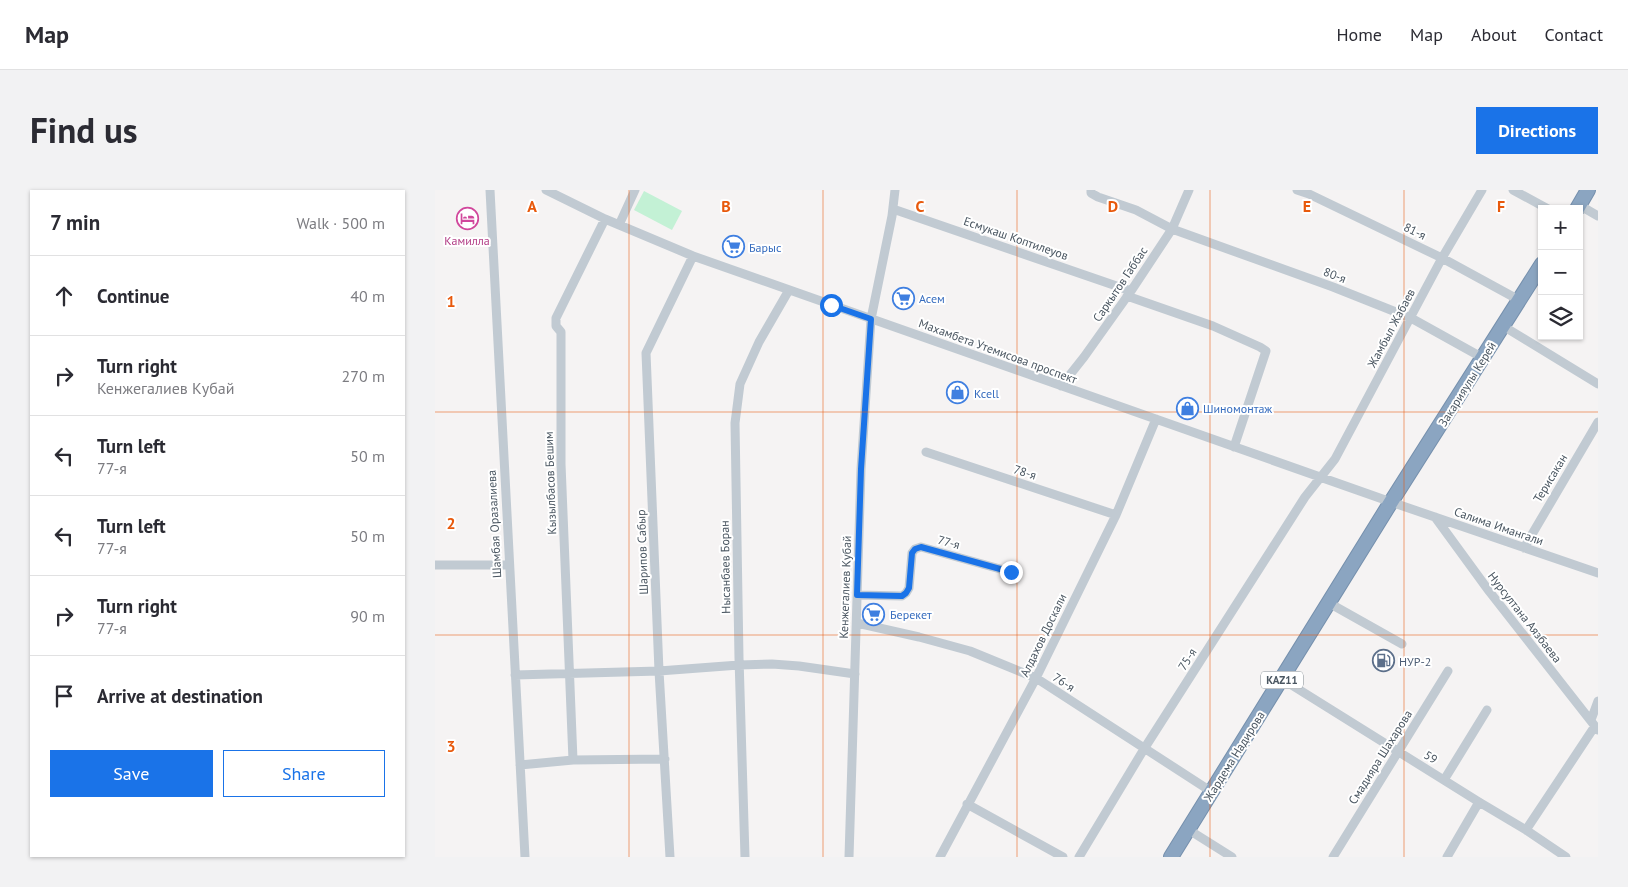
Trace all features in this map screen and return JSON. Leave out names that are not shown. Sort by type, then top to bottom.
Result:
[{"type":"highway","points":[[1579,205],[1588,190]]},
{"type":"highway","name":"Закарияулы Керей","points":[[1391,502],[1538,270]]},
{"type":"highway","name":"Жардема Надирова","points":[[1171,857],[1391,502]]},
{"type":"street","name":"Шамбая Оразалиева","points":[[490,190],[525,857]]},
{"type":"street","name":"Махамбета Утемисова проспект","points":[[546,190],[693,256],[1391,502]]},
{"type":"street","points":[[619,224],[635,190]]},
{"type":"street","name":"Кенжегалиев Кубай","points":[[849,857],[861,469],[871,319],[893,209],[895,190]]},
{"type":"street","name":"80-я","points":[[1091,190],[1091,193],[1098,198],[1136,210],[1172,229],[1333,287],[1411,318],[1483,358]]},
{"type":"street","name":"Саркытов Габбас","points":[[1061,386],[1129,294],[1172,229],[1189,190]]},
{"type":"street","name":"81-я","points":[[1297,190],[1442,258],[1519,300]]},
{"type":"street","name":"Жамбыл Жабаев","points":[[1321,477],[1335,459],[1442,258],[1481,190]]},
{"type":"street","points":[[1513,190],[1541,205]]},
{"type":"street","name":"Есмукаш Коптилеуов","points":[[893,209],[1129,294],[1259,346],[1266,351],[1233,447]]},
{"type":"street","points":[[1583,209],[1598,216]]},
{"type":"street","name":"Кызылбасов Бешим","points":[[573,760],[561,464],[561,332],[556,326],[555,318],[605,218]]},
{"type":"street","name":"Шарипов Сабыр","points":[[670,857],[659,671],[646,353],[693,256]]},
{"type":"street","name":"Нысанбаев Боран","points":[[745,857],[739,665],[735,423],[740,384],[759,342],[789,290]]},
{"type":"street","points":[[1503,326],[1598,384]]},
{"type":"street","name":"Алдахов Доскали","points":[[940,857],[1036,678],[1116,514],[1156,419]]},
{"type":"street","name":"Терисакан","points":[[1524,548],[1598,422]]},
{"type":"street","name":"78-я","points":[[926,452],[1116,514]]},
{"type":"street","name":"75-я","points":[[1079,857],[1145,749],[1305,497],[1321,477]]},
{"type":"street","name":"Салима Имангали","points":[[1391,502],[1598,573]]},
{"type":"street","name":"Нурсултана Аязбаева","points":[[1435,517],[1489,591],[1595,725]]},
{"type":"street","name":"77-я","points":[[857,595],[902,596],[906,593],[909,588],[912,553],[915,549],[921,547],[1011,572]]},
{"type":"street","points":[[435,565],[509,565]]},
{"type":"street","points":[[1329,602],[1402,644]]},
{"type":"street","name":"76-я","points":[[857,623],[970,651],[1036,678],[1212,792]]},
{"type":"street","points":[[515,675],[659,671],[772,664],[855,674]]},
{"type":"street","name":"Смадияра Шахарова","points":[[1333,857],[1448,671]]},
{"type":"street","name":"59","points":[[1282,679],[1526,830],[1566,857]]},
{"type":"street","points":[[1526,830],[1595,725],[1598,701]]},
{"type":"street","points":[[1444,780],[1487,710]]},
{"type":"street","points":[[520,765],[573,760],[665,759]]},
{"type":"street","points":[[1447,857],[1479,802]]},
{"type":"street","points":[[967,804],[1063,857]]},
{"type":"street","points":[[1189,830],[1232,857]]},
{"type":"green space","points":[[644,191],[682,211],[672,230],[634,210]]},
{"type":"place","name":"Камилла","points":[[467,219]]},
{"type":"place","name":"Барыс","points":[[733,247]]},
{"type":"place","name":"Асем","points":[[903,298]]},
{"type":"place","name":"Kcell","points":[[958,393]]},
{"type":"place","name":"Шиномонтаж","points":[[1187,408]]},
{"type":"place","name":"Берекет","points":[[874,614]]},
{"type":"place","name":"НУР-2","points":[[1383,661]]},
{"type":"route","points":[[831,305],[871,319],[861,469],[857,595],[902,596],[909,588],[912,553],[915,549],[921,547],[1011,572]]}]
